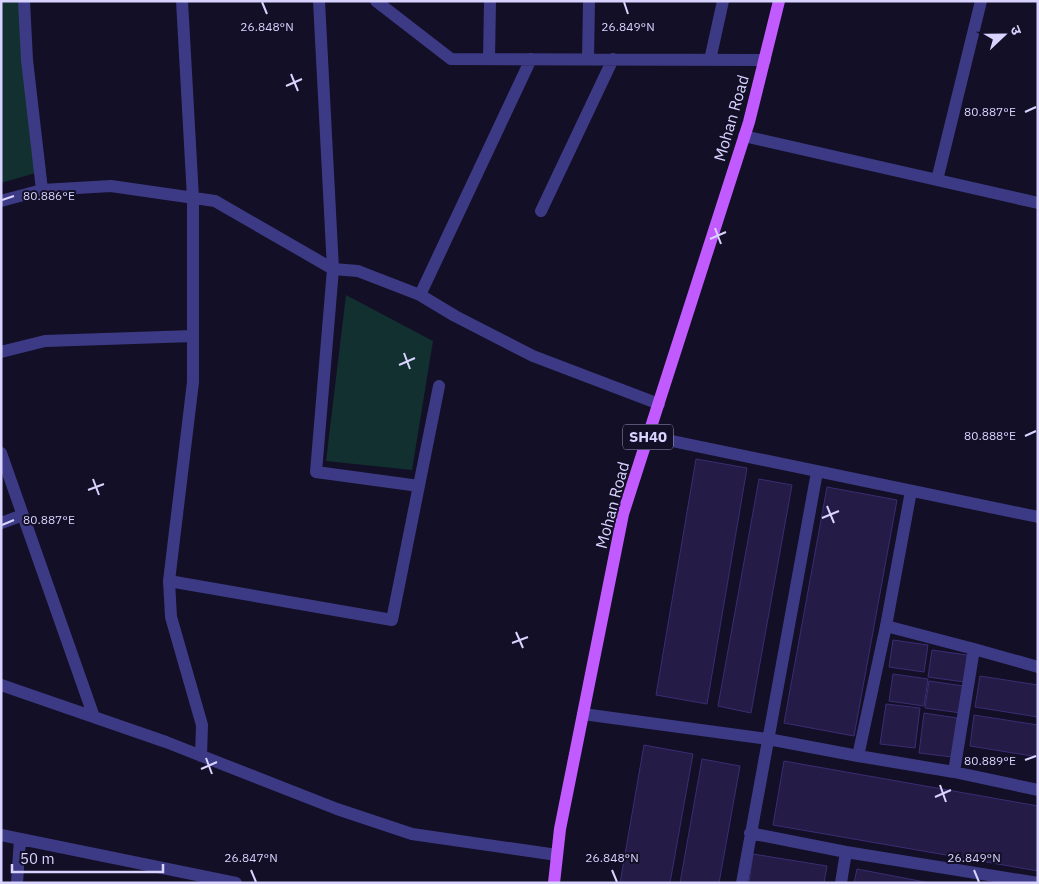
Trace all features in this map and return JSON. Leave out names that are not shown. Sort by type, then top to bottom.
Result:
[{"type":"main road","name":"Mohan Road","points":[[554,883],[560,829],[623,514],[744,136],[780,1]]},
{"type":"street","points":[[24,1],[27,60],[42,190]]},
{"type":"street","points":[[182,1],[193,198],[193,382],[169,581],[171,617],[202,725],[202,756]]},
{"type":"street","points":[[320,1],[333,269],[316,472],[419,486]]},
{"type":"street","points":[[376,1],[451,59],[765,60]]},
{"type":"street","points":[[395,1],[395,16]]},
{"type":"street","points":[[489,59],[490,1]]},
{"type":"street","points":[[588,59],[589,1]]},
{"type":"street","points":[[710,60],[723,1]]},
{"type":"street","points":[[937,180],[981,1]]},
{"type":"street","points":[[420,295],[531,59]]},
{"type":"street","points":[[541,211],[612,59]]},
{"type":"street","points":[[744,136],[1038,203]]},
{"type":"street","points":[[1,201],[42,190],[111,186],[215,201],[333,269],[358,270],[420,295],[455,316],[533,356],[658,404]]},
{"type":"street","points":[[1,352],[45,341],[193,336]]},
{"type":"street","points":[[169,581],[392,620],[439,386]]},
{"type":"street","points":[[648,436],[1038,518]]},
{"type":"street","points":[[1,453],[94,717]]},
{"type":"street","points":[[742,883],[817,472]]},
{"type":"street","points":[[858,756],[886,626],[911,491]]},
{"type":"street","points":[[1,523],[23,514]]},
{"type":"street","points":[[886,626],[1038,667]]},
{"type":"street","points":[[954,772],[974,649]]},
{"type":"street","points":[[1,684],[166,742],[337,809],[412,834],[557,856]]},
{"type":"street","points":[[583,714],[768,739],[954,772],[1038,790]]},
{"type":"street","points":[[750,833],[846,852],[1038,882]]},
{"type":"street","points":[[1,835],[236,883]]},
{"type":"street","points":[[17,883],[20,839]]},
{"type":"street","points":[[841,883],[846,852]]},
{"type":"green space","points":[[1,1],[19,1],[46,170],[1,183]]},
{"type":"green space","points":[[346,295],[433,341],[412,470],[326,461]]},
{"type":"building","points":[[696,459],[747,468],[707,704],[656,695]]},
{"type":"building","points":[[759,479],[792,485],[751,713],[718,706]]},
{"type":"building","points":[[827,487],[897,500],[854,736],[784,723]]},
{"type":"building","points":[[893,640],[928,645],[924,672],[889,667]]},
{"type":"building","points":[[932,650],[967,655],[964,682],[928,677]]},
{"type":"building","points":[[893,674],[928,679],[924,706],[889,701]]},
{"type":"building","points":[[980,676],[1038,685],[1038,717],[975,707]]},
{"type":"building","points":[[929,681],[964,686],[961,713],[925,708]]},
{"type":"building","points":[[886,704],[920,708],[915,748],[880,744]]},
{"type":"building","points":[[924,713],[957,718],[952,757],[919,753]]},
{"type":"building","points":[[974,715],[1038,725],[1038,757],[970,746]]},
{"type":"building","points":[[644,745],[693,754],[670,883],[620,883]]},
{"type":"building","points":[[702,759],[740,766],[719,883],[680,883]]},
{"type":"building","points":[[784,761],[1038,806],[1038,871],[773,825]]},
{"type":"building","points":[[753,854],[827,866],[824,883],[749,883]]},
{"type":"building","points":[[857,869],[930,883],[854,883]]}]
